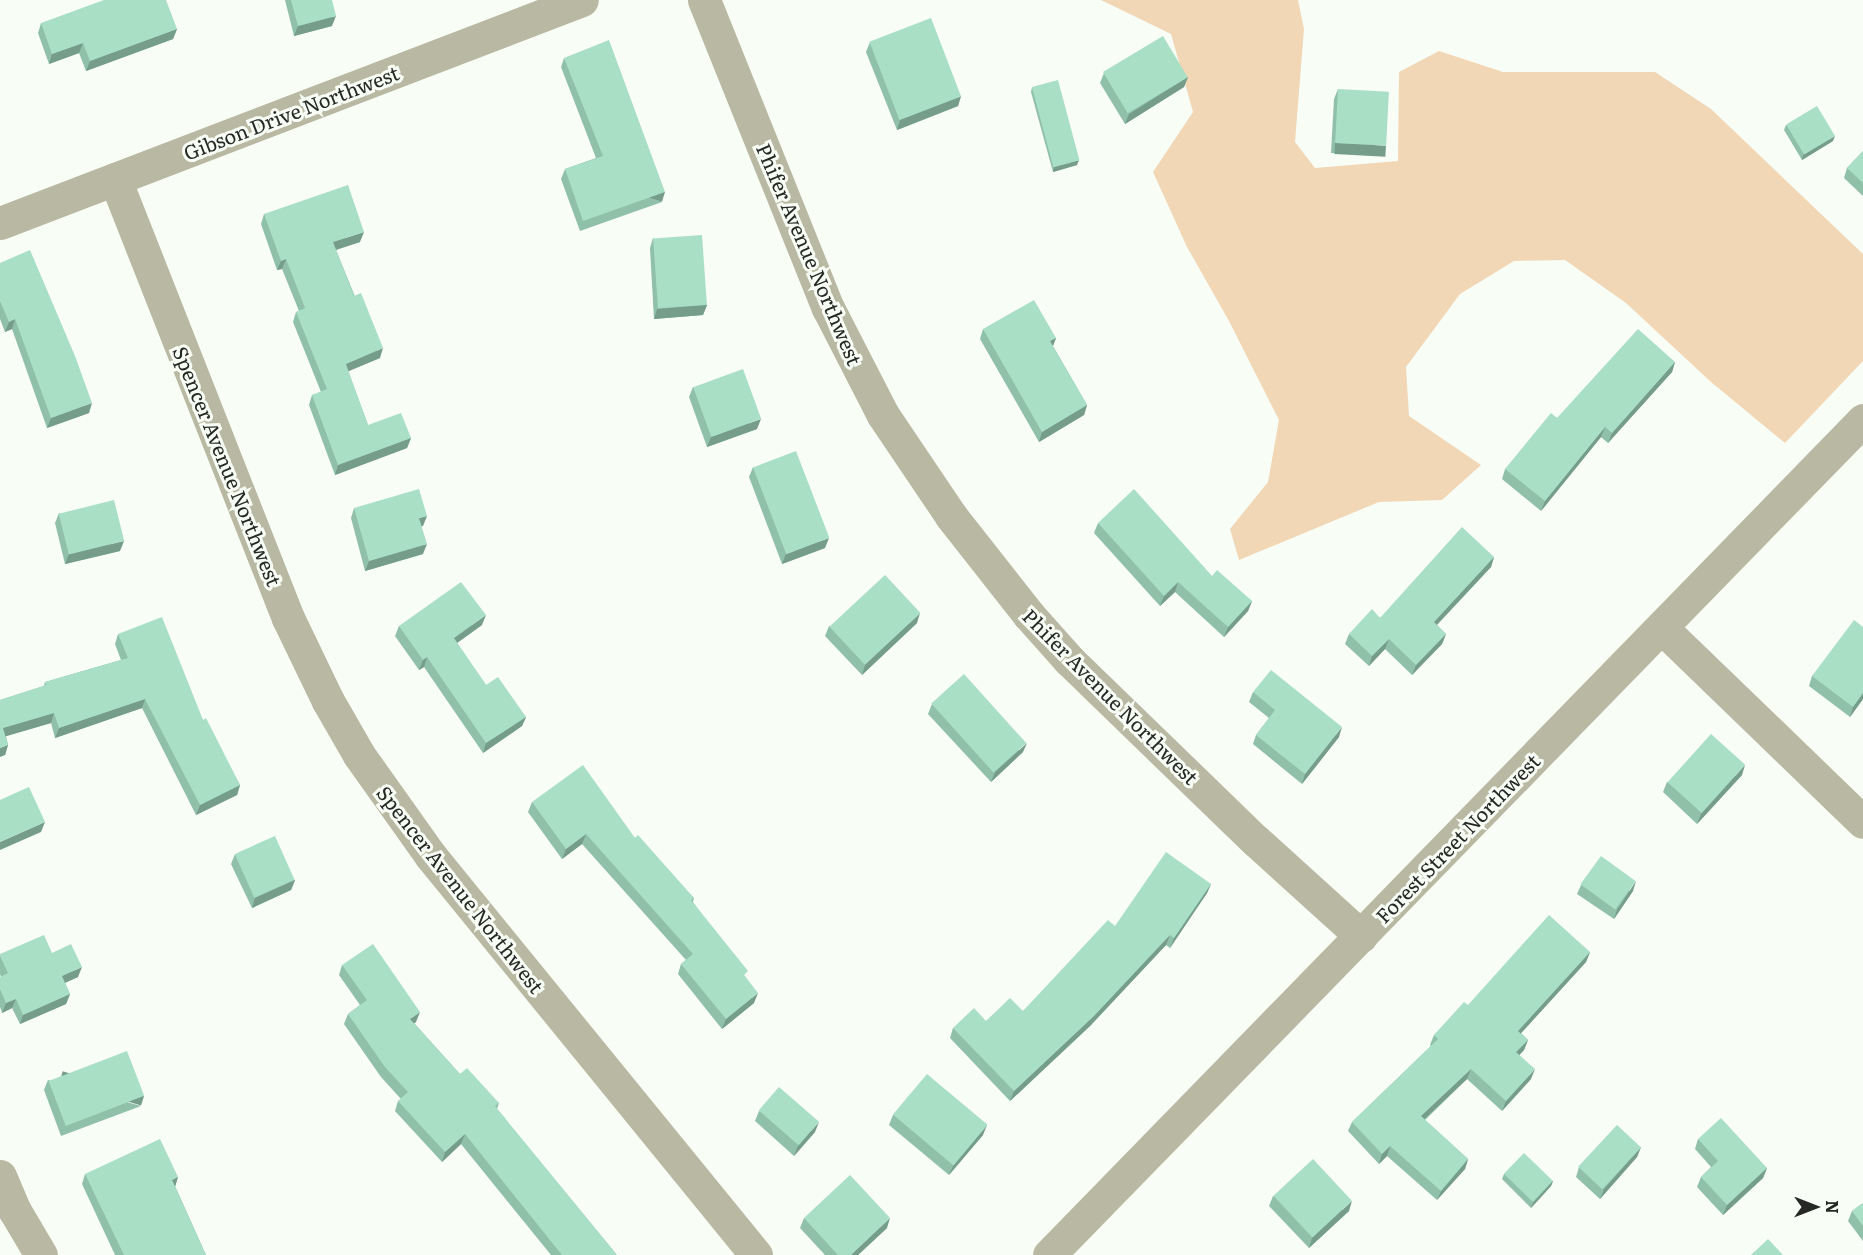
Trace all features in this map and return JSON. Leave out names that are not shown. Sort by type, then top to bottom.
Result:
[{"type":"street","name":"Gibson Drive Northwest","points":[[0,223],[582,0]]},
{"type":"street","name":"Phifer Avenue Northwest","points":[[704,0],[828,308],[883,415],[951,516],[1028,614],[1069,660],[1255,840],[1361,936]]},
{"type":"street","name":"Spencer Avenue Northwest","points":[[115,179],[288,618],[328,701],[359,755],[430,855],[756,1255]]},
{"type":"street","name":"Forest Street Northwest","points":[[1048,1255],[1863,420]]},
{"type":"street","points":[[1662,628],[1863,822]]},
{"type":"street","points":[[0,1176],[15,1211],[41,1255]]},
{"type":"shaded area","points":[[1101,0],[1298,0],[1304,29],[1295,142],[1315,168],[1398,161],[1399,72],[1439,51],[1503,72],[1655,72],[1711,109],[1863,254],[1863,361],[1785,443],[1711,382],[1626,303],[1565,260],[1514,261],[1460,294],[1406,367],[1409,416],[1481,465],[1442,500],[1379,502],[1239,560],[1230,529],[1268,482],[1279,420],[1229,321],[1187,247],[1153,172],[1193,112],[1171,34]]},
{"type":"building","points":[[104,0],[166,0],[177,29],[90,61],[83,43],[52,54],[41,23]]},
{"type":"building","points":[[291,0],[332,0],[336,16],[298,26]]},
{"type":"building","points":[[931,18],[961,96],[899,120],[869,42]]},
{"type":"building","points":[[1163,36],[1188,77],[1128,113],[1103,72]]},
{"type":"building","points":[[609,40],[665,192],[583,221],[565,169],[603,156],[564,58]]},
{"type":"building","points":[[1058,80],[1079,160],[1053,167],[1032,87]]},
{"type":"building","points":[[1338,89],[1389,92],[1386,146],[1335,143]]},
{"type":"building","points":[[1817,106],[1835,136],[1804,155],[1786,125]]},
{"type":"building","points":[[1863,151],[1863,183],[1847,168]]},
{"type":"building","points":[[348,185],[364,232],[333,242],[354,296],[361,293],[383,348],[346,364],[368,425],[401,413],[411,438],[338,465],[312,395],[327,389],[296,312],[305,308],[286,259],[281,261],[264,214]]},
{"type":"building","points":[[702,235],[707,305],[658,308],[653,238]]},
{"type":"building","points":[[30,250],[75,356],[92,403],[51,418],[15,319],[9,322],[0,301],[0,263]]},
{"type":"building","points":[[1034,300],[1056,338],[1050,341],[1087,405],[1042,432],[983,329]]},
{"type":"building","points":[[1638,329],[1675,362],[1612,433],[1605,427],[1545,501],[1505,469],[1551,413],[1557,418]]},
{"type":"building","points":[[743,369],[761,419],[711,437],[693,387]]},
{"type":"building","points":[[796,451],[829,538],[786,554],[753,467]]},
{"type":"building","points":[[419,489],[427,516],[419,518],[427,544],[369,561],[354,508]]},
{"type":"building","points":[[1134,489],[1212,576],[1217,570],[1252,601],[1228,627],[1178,582],[1164,596],[1098,523]]},
{"type":"building","points":[[114,500],[124,541],[69,555],[59,514]]},
{"type":"building","points":[[1462,527],[1494,557],[1434,622],[1446,634],[1416,665],[1389,639],[1372,656],[1349,634],[1372,609],[1380,618]]},
{"type":"building","points":[[885,575],[920,613],[865,665],[829,627]]},
{"type":"building","points":[[461,582],[486,615],[454,638],[486,685],[498,677],[526,717],[486,743],[427,657],[423,660],[399,626]]},
{"type":"building","points":[[162,617],[203,720],[206,718],[240,785],[200,805],[145,699],[59,728],[54,713],[3,728],[8,745],[0,748],[0,700],[46,685],[45,682],[128,658],[118,634]]},
{"type":"building","points":[[1854,620],[1863,627],[1863,693],[1853,707],[1812,676]]},
{"type":"building","points":[[1271,670],[1342,727],[1305,774],[1256,735],[1275,710],[1253,692]]},
{"type":"building","points":[[964,674],[1026,743],[994,773],[931,703]]},
{"type":"building","points":[[1711,734],[1745,765],[1702,813],[1668,782]]},
{"type":"building","points":[[583,765],[635,838],[638,835],[694,898],[691,900],[748,971],[744,975],[758,993],[726,1019],[681,964],[693,954],[586,834],[566,849],[532,802]]},
{"type":"building","points":[[29,787],[45,822],[0,842],[0,800]]},
{"type":"building","points":[[275,836],[295,880],[254,898],[235,854]]},
{"type":"building","points":[[1166,852],[1211,884],[1174,938],[1170,935],[1094,1016],[1014,1091],[953,1028],[974,1008],[986,1021],[1010,998],[1023,1011],[1108,920],[1115,926]]},
{"type":"building","points":[[1601,856],[1636,881],[1615,910],[1580,884]]},
{"type":"building","points":[[1549,915],[1590,952],[1518,1031],[1528,1040],[1516,1052],[1535,1069],[1506,1101],[1471,1069],[1421,1116],[1468,1159],[1441,1191],[1390,1146],[1382,1154],[1352,1122],[1438,1039],[1434,1035],[1464,1002],[1468,1005]]},
{"type":"building","points":[[44,935],[52,953],[71,944],[82,967],[62,976],[70,994],[23,1015],[16,999],[6,1003],[0,989],[0,977],[8,973],[0,954]]},
{"type":"building","points":[[373,944],[420,1012],[410,1019],[460,1074],[467,1068],[499,1103],[495,1106],[617,1255],[562,1255],[465,1134],[445,1152],[398,1101],[408,1092],[385,1067],[348,1014],[367,1000],[342,965]]},
{"type":"building","points":[[127,1051],[144,1096],[66,1126],[49,1081]]},
{"type":"building","points":[[927,1074],[988,1125],[953,1165],[893,1115]]},
{"type":"building","points":[[779,1087],[819,1122],[799,1145],[759,1110]]},
{"type":"building","points":[[1721,1118],[1767,1168],[1727,1205],[1701,1177],[1718,1161],[1698,1139]]},
{"type":"building","points":[[1617,1125],[1641,1148],[1602,1189],[1578,1167]]},
{"type":"building","points":[[160,1139],[178,1177],[172,1180],[206,1255],[124,1255],[85,1174]]},
{"type":"building","points":[[1524,1153],[1553,1181],[1533,1202],[1504,1174]]},
{"type":"building","points":[[1313,1159],[1352,1201],[1312,1238],[1274,1196]]},
{"type":"building","points":[[850,1175],[890,1218],[851,1255],[838,1255],[804,1218]]},
{"type":"building","points":[[1863,1203],[1863,1226],[1852,1211]]},
{"type":"building","points":[[1768,1239],[1783,1255],[1751,1255]]}]
